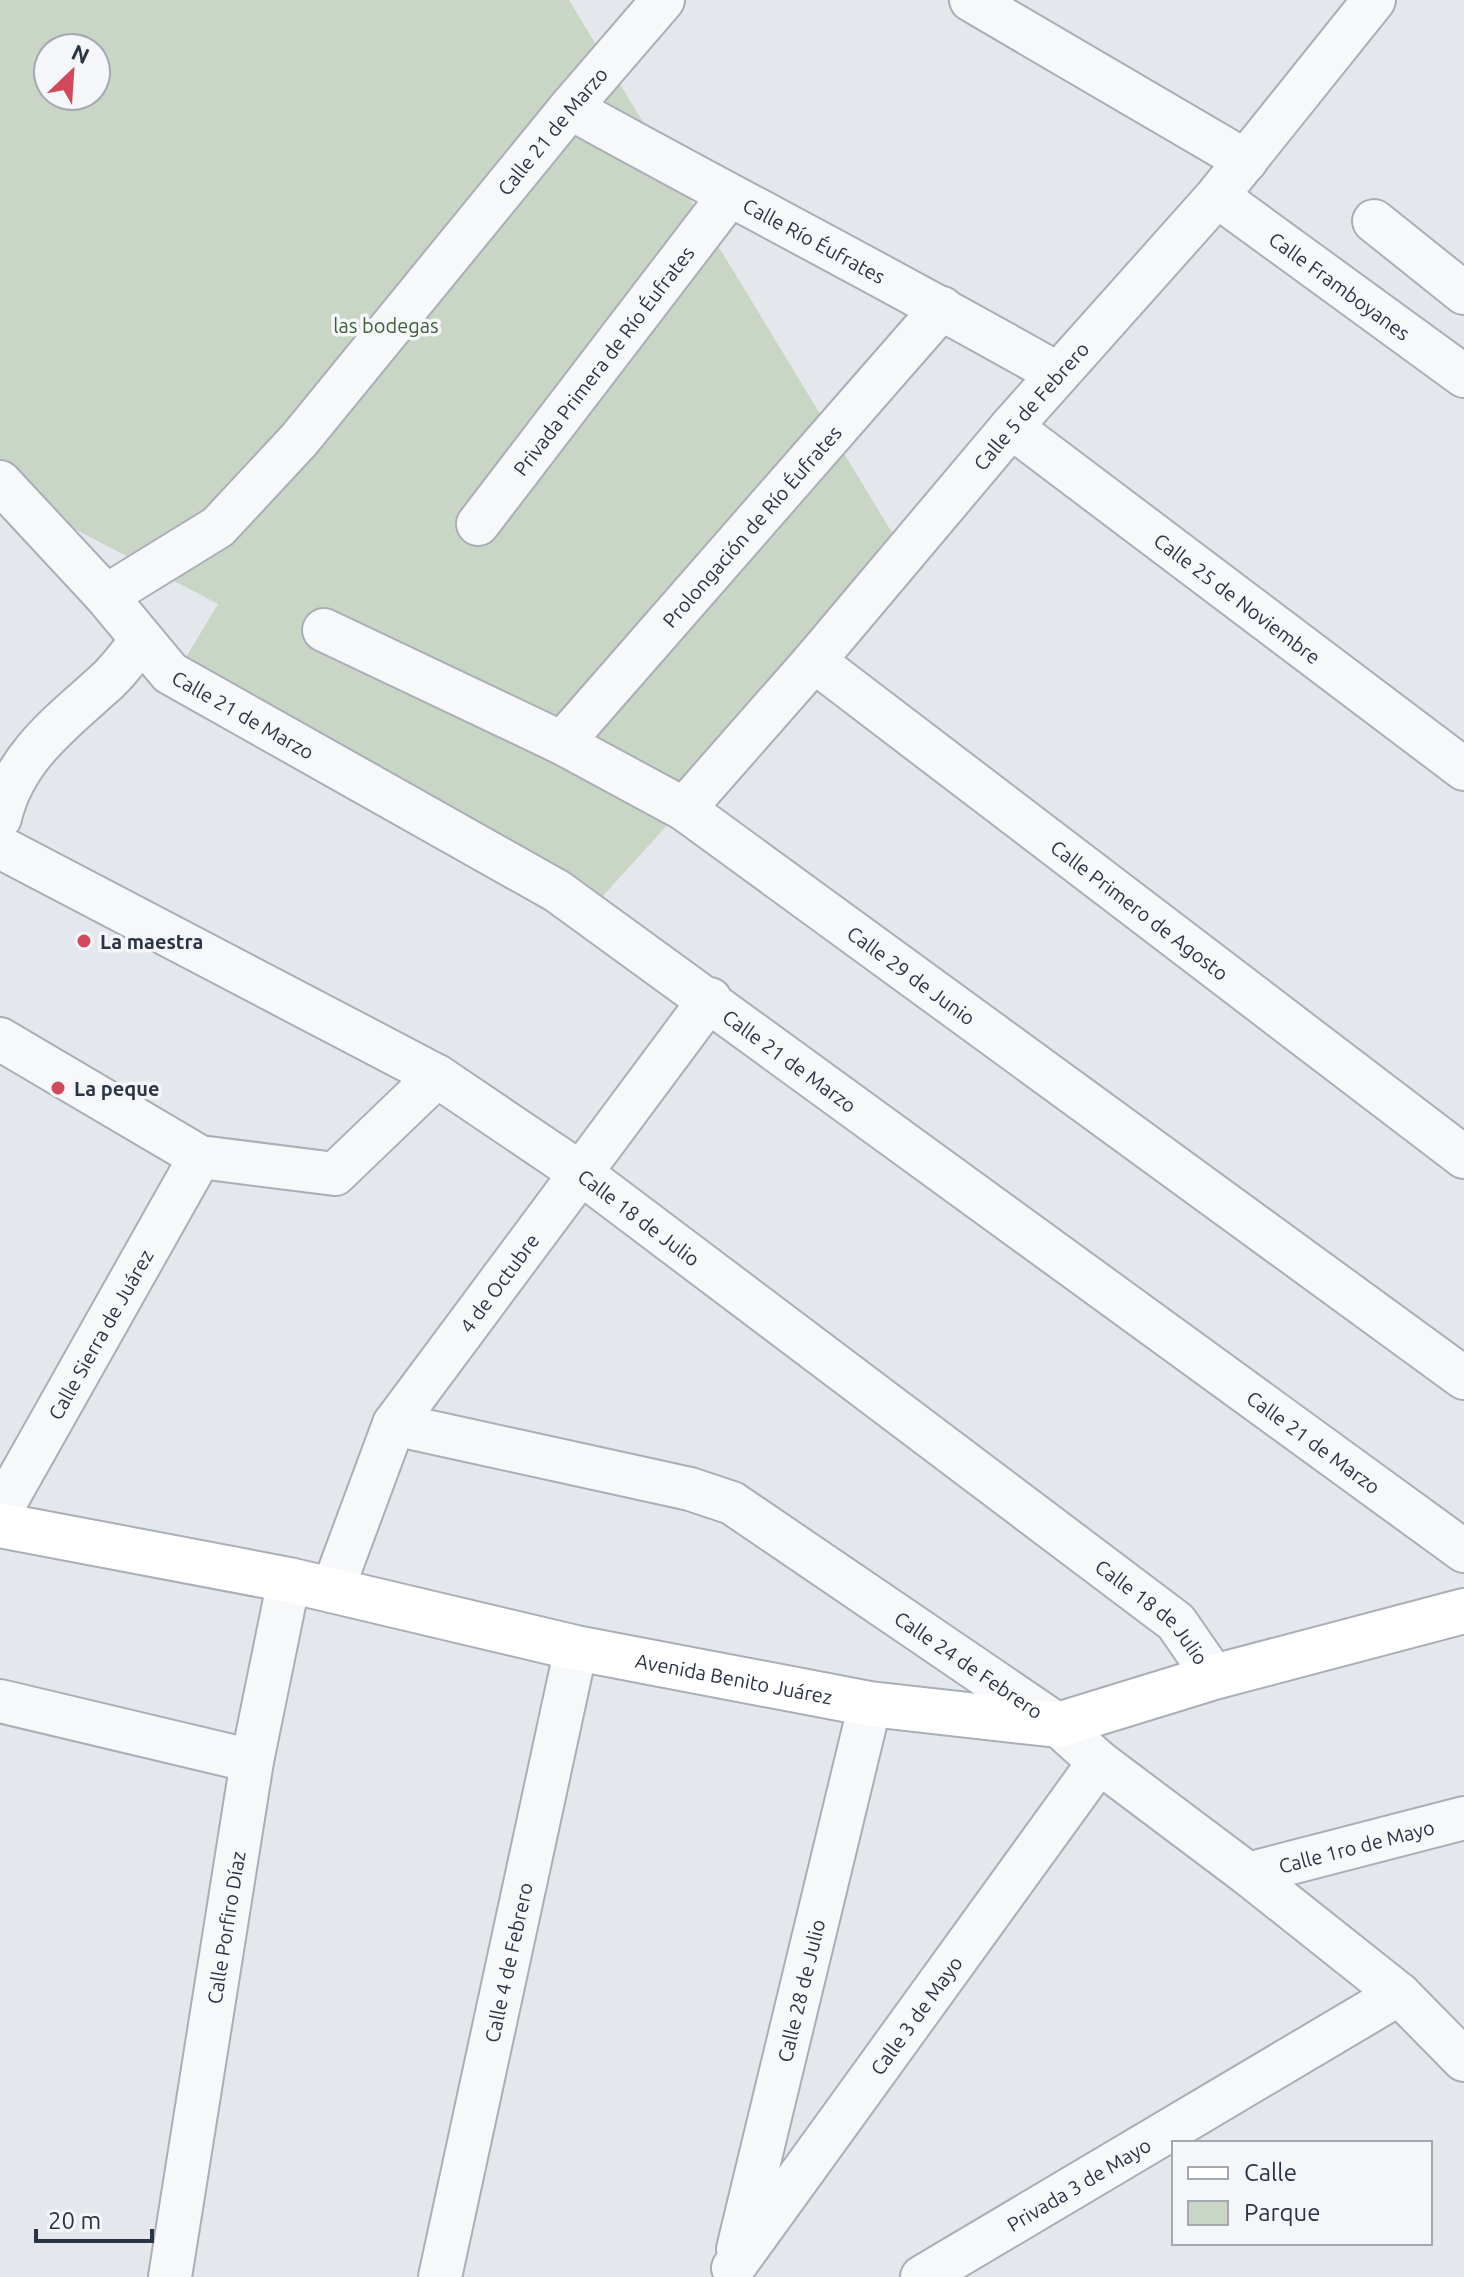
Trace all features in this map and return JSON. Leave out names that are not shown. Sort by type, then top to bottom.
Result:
[{"type":"street","name":"Calle 21 de Marzo","points":[[106,596],[218,527],[299,440],[570,108],[663,0]]},
{"type":"street","points":[[971,0],[1246,161]]},
{"type":"street","name":"Calle 5 de Febrero","points":[[684,809],[814,661],[1011,427],[1217,196],[1374,0]]},
{"type":"street","name":"Calle Río Éufrates","points":[[570,108],[942,308],[1058,374]]},
{"type":"street","name":"Privada Primera de Río Éufrates","points":[[478,524],[729,196]]},
{"type":"street","name":"Calle Framboyanes","points":[[1217,196],[1464,376]]},
{"type":"street","points":[[1374,221],[1464,293]]},
{"type":"street","name":"Prolongación de Río Éufrates","points":[[562,743],[942,308]]},
{"type":"street","name":"Calle 25 de Noviembre","points":[[1011,427],[1464,769]]},
{"type":"street","name":"Calle 21 de Marzo","points":[[2,487],[106,596],[170,673],[557,891],[710,999],[1464,1551]]},
{"type":"street","name":"Calle 29 de Junio","points":[[324,630],[562,743],[684,809],[1464,1378]]},
{"type":"street","points":[[0,818],[25,760],[67,714],[108,681],[142,640]]},
{"type":"street","name":"Calle Primero de Agosto","points":[[814,661],[1464,1157]]},
{"type":"street","name":"Calle 18 de Julio","points":[[0,847],[437,1076],[582,1174],[1176,1622],[1214,1677]]},
{"type":"street","name":"4 de Octubre","points":[[332,1591],[394,1424],[710,999]]},
{"type":"street","points":[[0,1039],[200,1157],[335,1174],[437,1076]]},
{"type":"street","name":"Calle Sierra de Juárez","points":[[0,1512],[200,1157]]},
{"type":"street","name":"Calle 24 de Febrero","points":[[394,1424],[690,1489],[732,1503],[1058,1725],[1099,1762],[1248,1874],[1399,1994],[1464,2060]]},
{"type":"street","name":"Avenida Benito Juárez","points":[[0,1525],[289,1580],[576,1648],[870,1704],[1058,1725],[1214,1677],[1464,1611]]},
{"type":"street","name":"Calle Porfiro Díaz","points":[[170,2277],[252,1761],[289,1580]]},
{"type":"street","name":"Calle 4 de Febrero","points":[[440,2277],[576,1648]]},
{"type":"street","points":[[0,1701],[252,1761]]},
{"type":"street","name":"Calle 28 de Julio","points":[[735,2272],[870,1704]]},
{"type":"street","name":"Calle 3 de Mayo","points":[[735,2272],[1099,1762]]},
{"type":"street","name":"Calle 1ro de Mayo","points":[[1248,1874],[1464,1818]]},
{"type":"street","name":"Privada 3 de Mayo","points":[[922,2277],[1399,1994]]},
{"type":"green space","name":"las bodegas","points":[[0,0],[569,0],[908,559],[574,928],[168,687],[218,604],[0,490]]},
{"type":"place","name":"La maestra","points":[[84,941]]},
{"type":"place","name":"La peque","points":[[58,1088]]}]
